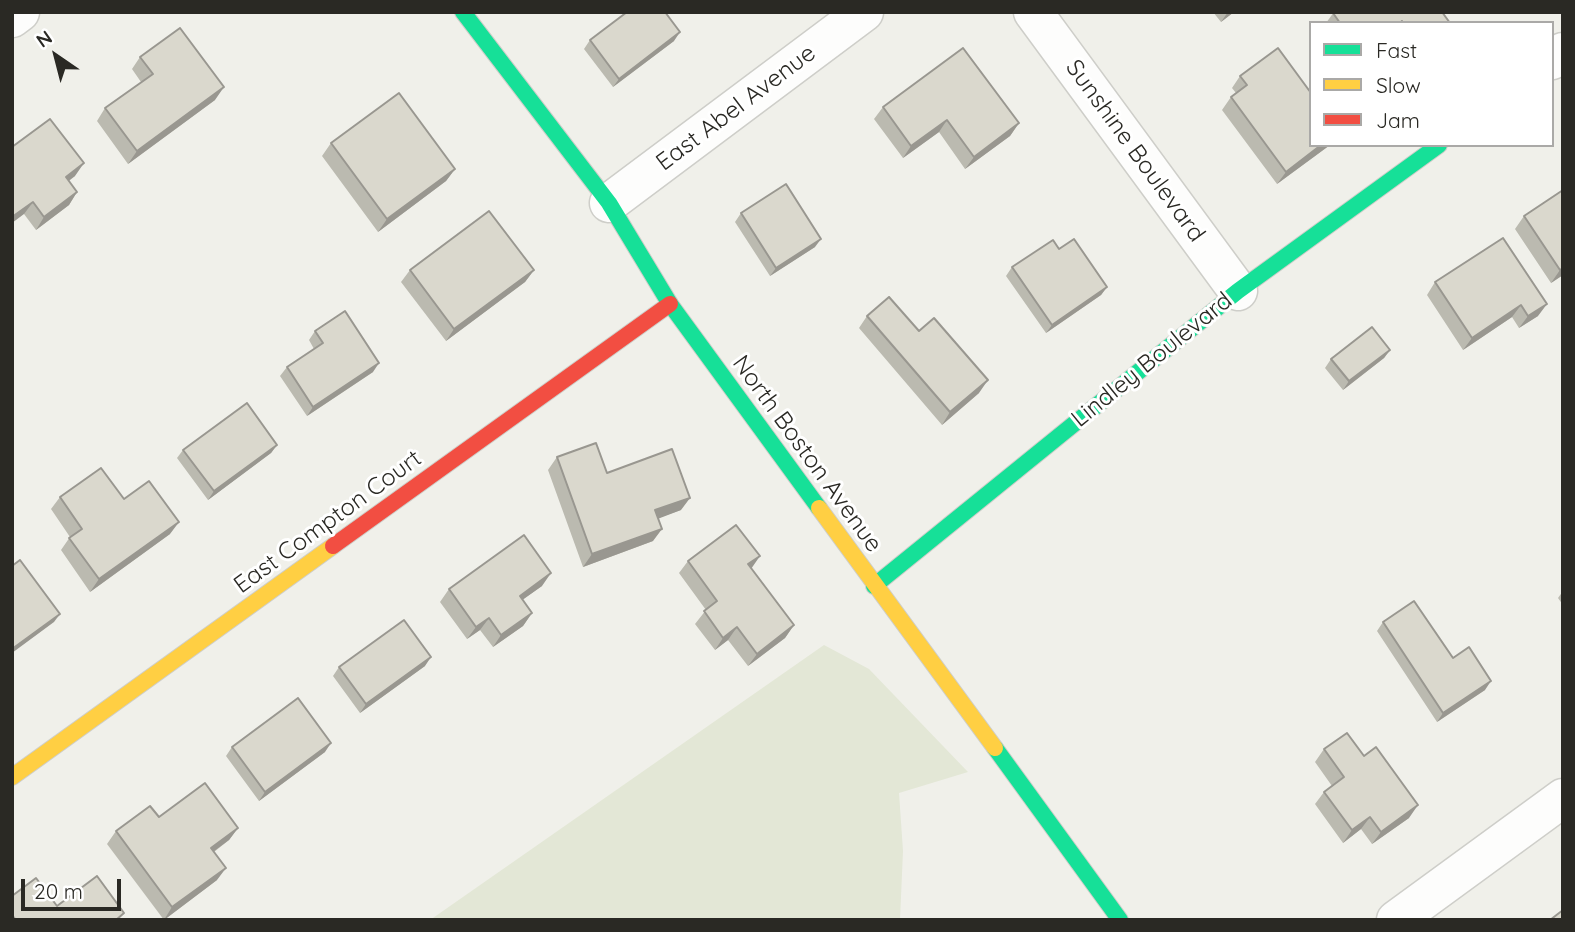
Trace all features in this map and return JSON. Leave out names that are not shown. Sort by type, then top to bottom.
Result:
[{"type":"street","points":[[12,18],[20,12]]},
{"type":"street","name":"North Boston Avenue","points":[[463,12],[609,203],[670,304],[1120,920]]},
{"type":"street","name":"East Abel Avenue","points":[[609,203],[864,12]]},
{"type":"street","name":"Sunshine Boulevard","points":[[1033,12],[1238,291]]},
{"type":"street","name":"Lindley Boulevard","points":[[874,586],[1238,291],[1436,147]]},
{"type":"street","name":"East Compton Court","points":[[12,777],[670,304]]},
{"type":"street","points":[[1396,920],[1563,798]]},
{"type":"green space","points":[[824,645],[869,669],[968,772],[899,793],[903,851],[900,920],[430,920]]},
{"type":"building","points":[[627,12],[665,12],[680,32],[619,79],[590,40]]},
{"type":"building","points":[[1442,12],[1449,21],[1339,21],[1333,13]]},
{"type":"building","points":[[180,28],[224,87],[137,151],[105,108],[153,74],[140,57]]},
{"type":"building","points":[[963,48],[1019,123],[974,157],[947,120],[911,146],[883,107]]},
{"type":"building","points":[[1278,48],[1309,90],[1309,147],[1318,147],[1286,172],[1231,97],[1247,85],[1240,76]]},
{"type":"building","points":[[399,93],[455,169],[387,219],[331,143]]},
{"type":"building","points":[[50,119],[84,163],[66,177],[77,192],[44,217],[33,202],[12,217],[12,147]]},
{"type":"building","points":[[786,184],[821,239],[776,268],[741,213]]},
{"type":"building","points":[[1563,190],[1563,268],[1560,270],[1524,216]]},
{"type":"building","points":[[489,211],[534,270],[454,329],[410,270]]},
{"type":"building","points":[[1503,238],[1547,304],[1528,316],[1521,305],[1472,338],[1435,282]]},
{"type":"building","points":[[1074,239],[1107,287],[1052,325],[1012,267],[1053,240],[1059,249]]},
{"type":"building","points":[[889,297],[919,331],[934,318],[988,380],[950,412],[867,316]]},
{"type":"building","points":[[345,311],[379,363],[313,407],[287,367],[323,343],[315,331]]},
{"type":"building","points":[[1372,327],[1390,350],[1349,381],[1331,359]]},
{"type":"building","points":[[247,403],[277,445],[214,491],[183,450]]},
{"type":"building","points":[[596,443],[607,473],[672,449],[690,498],[655,510],[662,529],[592,554],[557,457]]},
{"type":"building","points":[[101,468],[124,499],[149,481],[179,522],[99,579],[69,538],[82,529],[60,497]]},
{"type":"building","points":[[736,525],[760,556],[748,564],[794,625],[757,654],[737,627],[723,638],[704,611],[717,601],[688,561]]},
{"type":"building","points":[[524,535],[551,573],[520,596],[532,613],[501,635],[489,618],[476,627],[449,589]]},
{"type":"building","points":[[20,560],[60,614],[12,649],[12,566]]},
{"type":"building","points":[[1414,601],[1453,658],[1469,647],[1491,681],[1443,713],[1383,622]]},
{"type":"building","points":[[404,620],[431,657],[366,704],[339,667]]},
{"type":"building","points":[[298,698],[331,743],[265,792],[232,747]]},
{"type":"building","points":[[1347,733],[1364,756],[1376,747],[1418,805],[1381,832],[1370,817],[1352,830],[1324,792],[1344,777],[1324,749]]},
{"type":"building","points":[[205,783],[238,828],[211,848],[226,868],[172,907],[116,831],[150,806],[159,817]]},
{"type":"building","points":[[97,876],[124,913],[116,920],[16,920],[12,915],[12,896],[36,878],[57,906]]},
{"type":"building","points":[[1563,910],[1563,920],[1550,920]]},
{"type":"traffic: fast","points":[[463,12],[609,203],[670,304],[819,508]]},
{"type":"traffic: fast","points":[[874,586],[1238,291],[1436,147]]},
{"type":"traffic: fast","points":[[995,748],[1120,920]]},
{"type":"traffic: slow","points":[[819,508],[995,748]]},
{"type":"traffic: slow","points":[[12,777],[333,546]]},
{"type":"traffic: jam","points":[[333,546],[670,304]]}]
